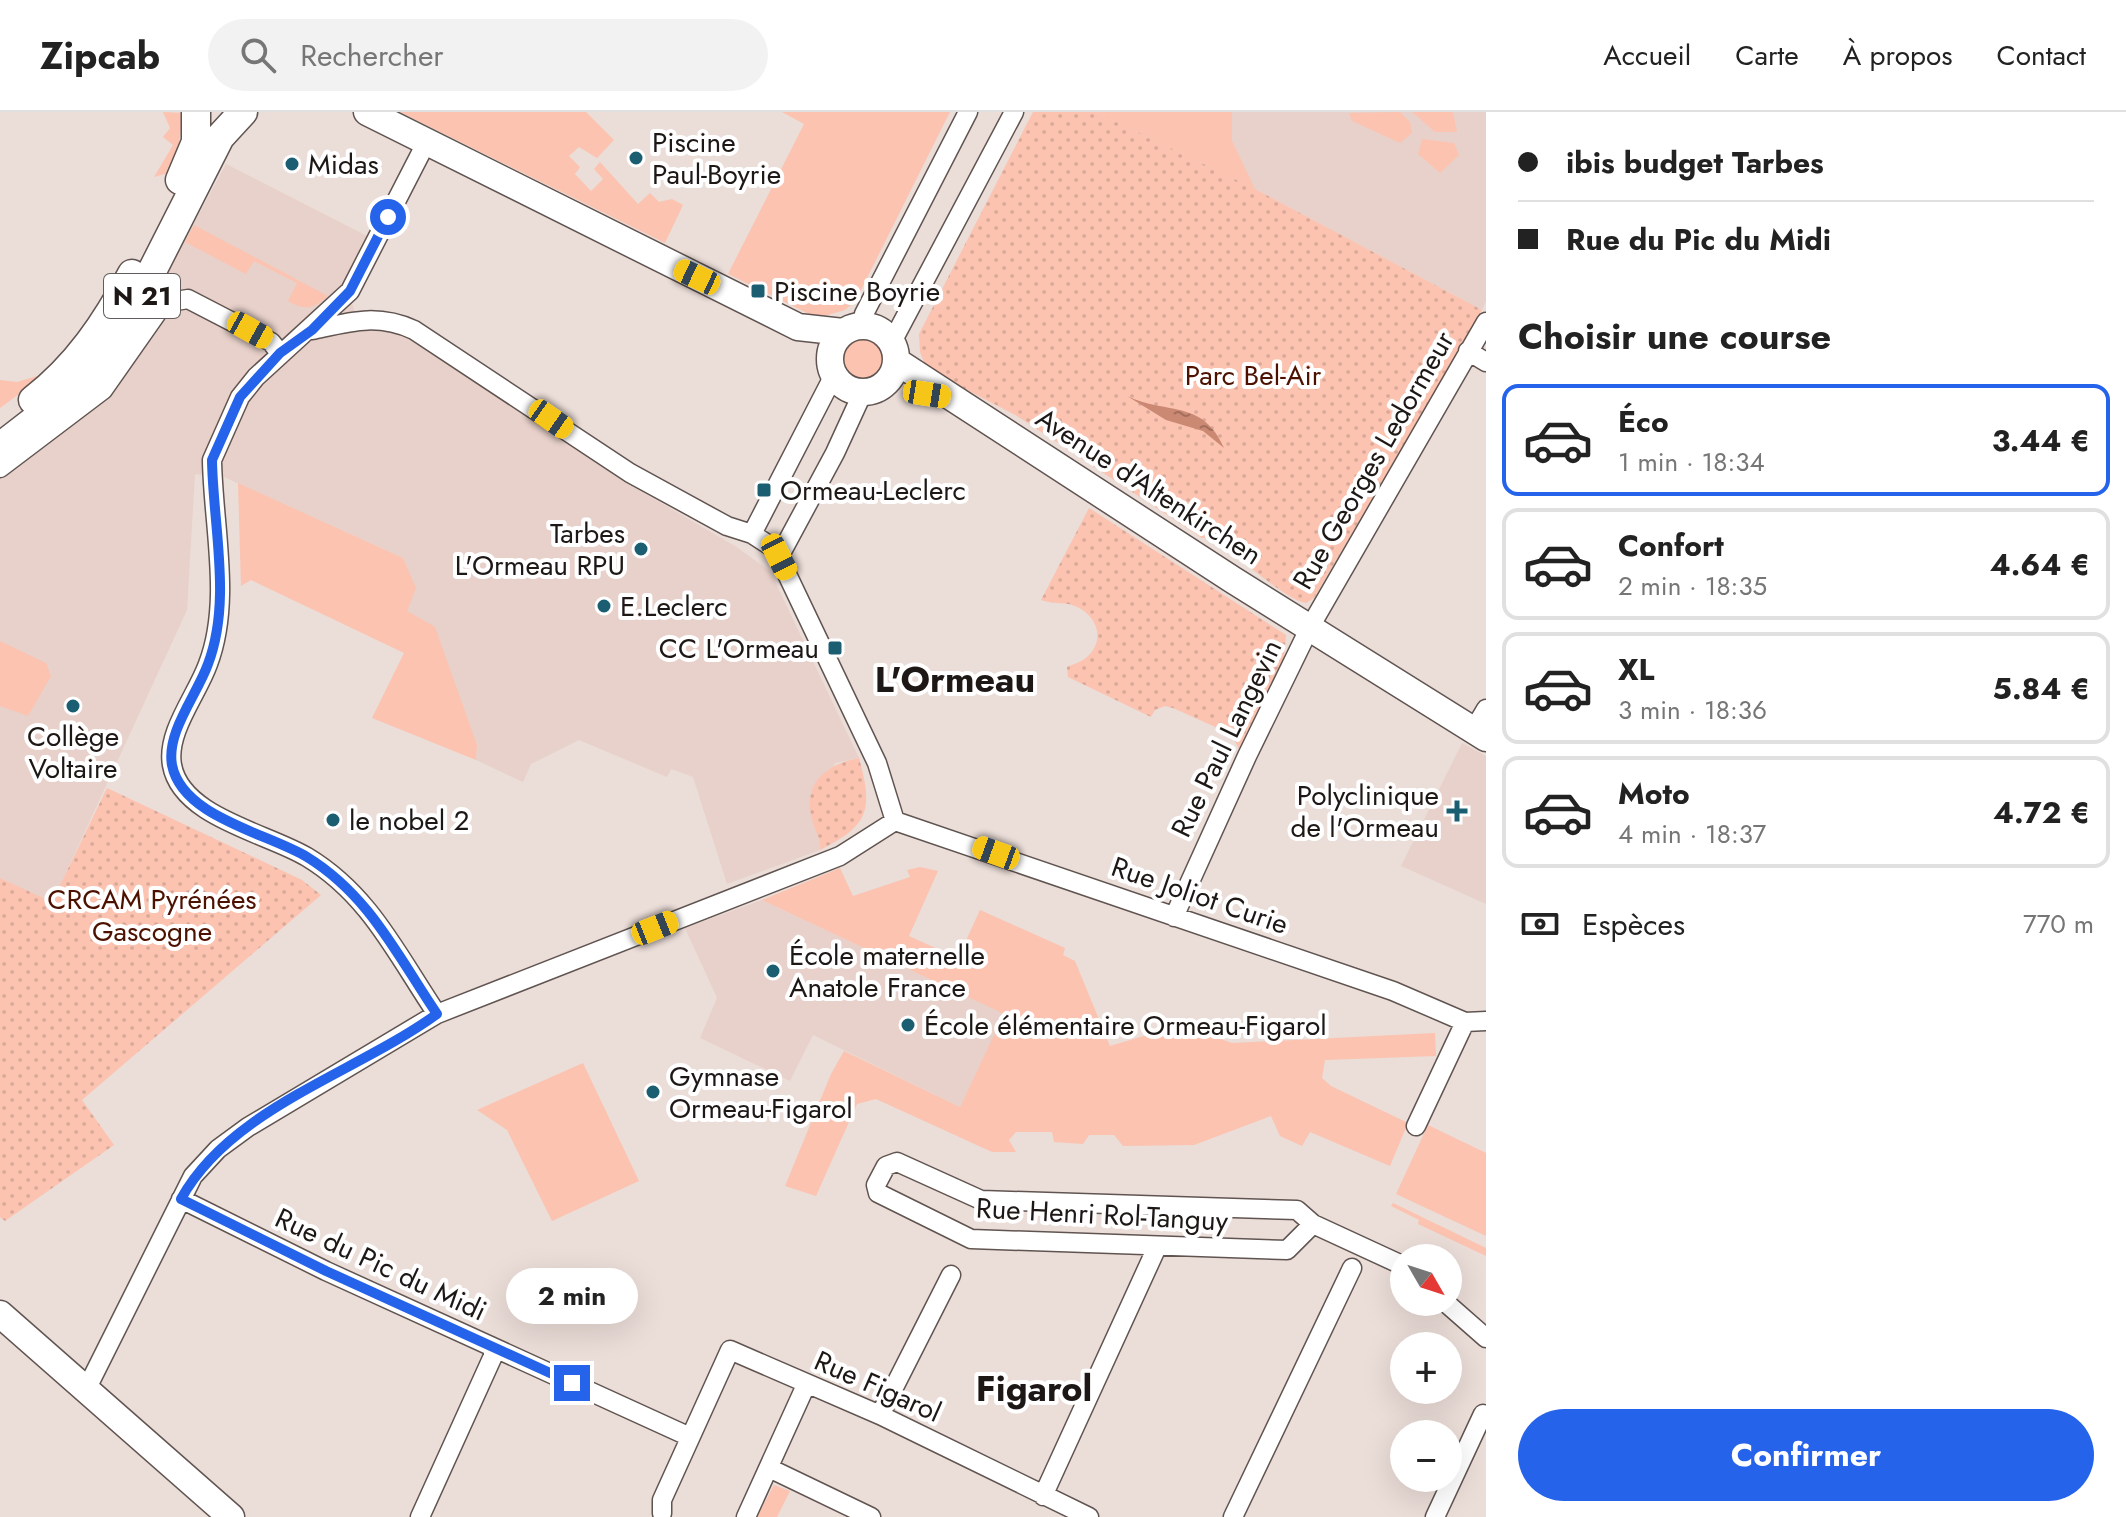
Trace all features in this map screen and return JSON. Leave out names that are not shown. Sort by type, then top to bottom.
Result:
[{"type":"main road","name":"N 21","points":[[0,425],[45,391],[98,334],[192,154],[196,112]]},
{"type":"main road","name":"N 21","points":[[0,447],[84,382],[111,352],[220,137],[243,112]]},
{"type":"street","points":[[752,534],[832,367],[831,349],[864,314],[968,112]]},
{"type":"street","points":[[365,113],[798,327],[846,388],[872,389],[889,380],[894,352],[1014,112]]},
{"type":"street","points":[[426,143],[350,291],[312,330],[280,353],[240,397],[212,460],[218,627],[209,664],[172,744],[171,762],[175,778],[196,805],[307,857],[345,885],[375,915],[437,1014]]},
{"type":"street","points":[[350,291],[360,319]]},
{"type":"street","points":[[0,468],[103,390],[164,303],[188,299],[271,342],[280,353]]},
{"type":"street","points":[[86,1390],[193,1176],[228,1142],[437,1014],[840,856],[895,821],[877,763],[779,557],[766,542],[727,526],[635,476],[424,336],[399,323],[360,319],[312,330]]},
{"type":"street","name":"Rue Georges Ledormeur","points":[[1310,627],[1486,322]]},
{"type":"street","points":[[798,327],[880,330],[894,352]]},
{"type":"street","points":[[1468,351],[1486,362]]},
{"type":"street","name":"Avenue d'Altenkirchen","points":[[894,352],[953,399],[1310,627],[1482,726]]},
{"type":"street","points":[[779,557],[872,389]]},
{"type":"street","name":"Avenue d'Altenkirchen","points":[[872,389],[953,399]]},
{"type":"street","name":"Rue Paul Langevin","points":[[1174,917],[1310,627]]},
{"type":"street","name":"Rue Joliot Curie","points":[[895,821],[946,835],[1393,991],[1465,1022],[1486,1021]]},
{"type":"street","points":[[1416,1126],[1465,1022]]},
{"type":"street","name":"Rue Henri Rol-Tanguy","points":[[1313,1224],[1287,1250],[971,1239],[878,1193],[876,1185],[886,1166],[897,1162],[981,1200],[1297,1210],[1313,1224],[1390,1260]]},
{"type":"street","name":"Rue du Pic du Midi","points":[[181,1199],[326,1271],[690,1437]]},
{"type":"street","points":[[1043,1496],[1157,1247]]},
{"type":"street","points":[[1233,1517],[1352,1268]]},
{"type":"street","points":[[880,1415],[951,1275]]},
{"type":"street","points":[[0,1314],[231,1517]]},
{"type":"street","points":[[1461,1316],[1486,1338]]},
{"type":"street","points":[[420,1517],[493,1356],[493,1347]]},
{"type":"street","name":"Rue Figarol","points":[[690,1437],[730,1350],[880,1415],[1089,1517]]},
{"type":"street","points":[[746,1517],[806,1385]]},
{"type":"street","points":[[1435,1517],[1483,1414]]},
{"type":"street","points":[[662,1516],[662,1500],[690,1437]]},
{"type":"street","points":[[769,1468],[871,1517]]},
{"type":"shaded area","points":[[1096,112],[1486,112],[1486,301],[1482,310],[1255,189]]},
{"type":"shaded area","points":[[226,164],[369,237],[345,283],[361,330],[386,327],[471,373],[623,481],[735,546],[770,571],[859,758],[835,763],[814,827],[821,840],[820,850],[727,884],[693,777],[671,769],[667,777],[579,740],[531,764],[523,782],[476,760],[477,745],[406,611],[403,558],[224,477],[195,474],[187,610],[52,903],[0,878],[0,462],[126,349]]},
{"type":"shaded area","name":"Polyclinique de l'Ormeau","points":[[1462,743],[1486,756],[1486,904],[1401,866]]},
{"type":"shaded area","points":[[762,900],[1005,1014],[960,1107],[813,1035],[790,1081],[700,1038],[717,998],[685,928]]},
{"type":"green space","points":[[163,112],[184,113],[177,155],[168,173],[154,177],[173,145],[163,137],[170,128]]},
{"type":"green space","points":[[400,112],[586,112],[614,140],[597,158],[579,147],[569,156],[580,167],[575,174],[591,191],[603,179],[594,169],[600,162],[638,204],[650,193],[659,202],[672,199],[683,205],[665,243]]},
{"type":"green space","points":[[782,112],[950,112],[855,302],[845,310],[817,318],[728,274],[804,124]]},
{"type":"green space","name":"Parc Bel-Air","points":[[1033,112],[1096,112],[1255,189],[1482,310],[1314,598],[1306,603],[1280,590],[1222,546],[1202,538],[1017,416],[927,369],[920,352],[919,334]]},
{"type":"green space","points":[[1096,112],[1232,112],[1232,141],[1255,189]]},
{"type":"green space","points":[[1400,112],[1410,122],[1412,133],[1400,143],[1352,121],[1349,113]]},
{"type":"green space","points":[[1412,112],[1453,112],[1457,132],[1435,132]]},
{"type":"green space","points":[[1422,139],[1454,143],[1459,155],[1440,173],[1418,154]]},
{"type":"green space","points":[[194,225],[328,296],[309,307],[288,301],[297,283],[254,261],[246,274],[185,242]]},
{"type":"green space","points":[[865,337],[881,343],[887,359],[881,375],[865,381],[849,375],[843,359],[849,343]]},
{"type":"green space","points":[[37,376],[37,381],[0,408],[0,380],[17,382]]},
{"type":"green space","points":[[238,483],[403,558],[416,588],[407,611],[435,627],[477,745],[476,760],[372,718],[404,653],[251,580],[241,586]]},
{"type":"green space","points":[[1089,508],[1286,635],[1284,657],[1239,749],[1231,734],[1173,708],[1165,706],[1155,710],[1151,717],[1068,677],[1067,667],[1084,659],[1094,648],[1096,626],[1080,608],[1041,600]]},
{"type":"green space","points":[[0,641],[46,663],[51,676],[28,716],[0,706]]},
{"type":"green space","points":[[859,758],[866,790],[864,814],[849,832],[820,850],[810,812],[813,789],[825,772]]},
{"type":"green space","name":"CRCAM Pyrénées Gascogne","points":[[107,788],[302,880],[321,895],[82,1100],[114,1145],[5,1221],[0,1217],[0,878],[52,902]]},
{"type":"green space","points":[[920,867],[938,871],[909,936],[951,955],[963,947],[980,910],[1065,948],[1063,955],[1075,961],[1110,1046],[1181,1025],[1232,1043],[1435,1033],[1436,1056],[1325,1060],[1322,1078],[1331,1086],[1408,1123],[1390,1166],[1310,1132],[1302,1146],[1280,1136],[1271,1116],[1194,1145],[1123,1146],[1114,1135],[1089,1135],[1083,1144],[1054,1142],[1052,1132],[1016,1132],[1009,1140],[1016,1152],[992,1152],[876,1099],[857,1104],[816,1196],[785,1186],[831,1074],[844,1051],[960,1107],[1004,1014],[762,900],[840,868],[853,896],[910,877],[907,870]]},
{"type":"green space","points":[[583,1063],[639,1181],[552,1221],[507,1130],[477,1110]]},
{"type":"green space","points":[[1428,1125],[1486,1153],[1486,1236],[1396,1194]]},
{"type":"green space","points":[[1393,1203],[1486,1248],[1486,1256],[1418,1224],[1419,1220],[1391,1206]]},
{"type":"green space","points":[[774,1485],[790,1491],[777,1517],[757,1517]]},
{"type":"water","points":[[1127,396],[1195,415],[1215,432],[1224,448],[1203,431],[1166,420]]},
{"type":"place","name":"Piscine Paul-Boyrie","points":[[636,158]]},
{"type":"place","name":"Midas","points":[[292,164]]},
{"type":"place","name":"Piscine Boyrie","points":[[758,291]]},
{"type":"place","name":"Ormeau-Leclerc","points":[[764,490]]},
{"type":"place","name":"Tarbes L'Ormeau RPU","points":[[641,549]]},
{"type":"place","name":"E.Leclerc","points":[[604,606]]},
{"type":"place","name":"CC L'Ormeau","points":[[835,648]]},
{"type":"place","name":"Collège Voltaire","points":[[73,706]]},
{"type":"place","name":"Polyclinique de l'Ormeau","points":[[1457,811]]},
{"type":"place","name":"le nobel 2","points":[[333,820]]},
{"type":"place","name":"École maternelle Anatole France","points":[[773,971]]},
{"type":"place","name":"École élémentaire Ormeau-Figarol","points":[[908,1025]]},
{"type":"place","name":"Gymnase Ormeau-Figarol","points":[[653,1092]]},
{"type":"district","name":"L'Ormeau","points":[[955,679]]},
{"type":"district","name":"Figarol","points":[[1034,1388]]},
{"type":"route","points":[[388,217],[350,291],[312,330],[280,353],[240,397],[212,460],[220,599],[218,627],[209,664],[172,744],[171,762],[175,778],[196,805],[307,857],[345,885],[375,915],[437,1014],[248,1127],[218,1149],[193,1176],[181,1199],[326,1271],[572,1383]]}]
